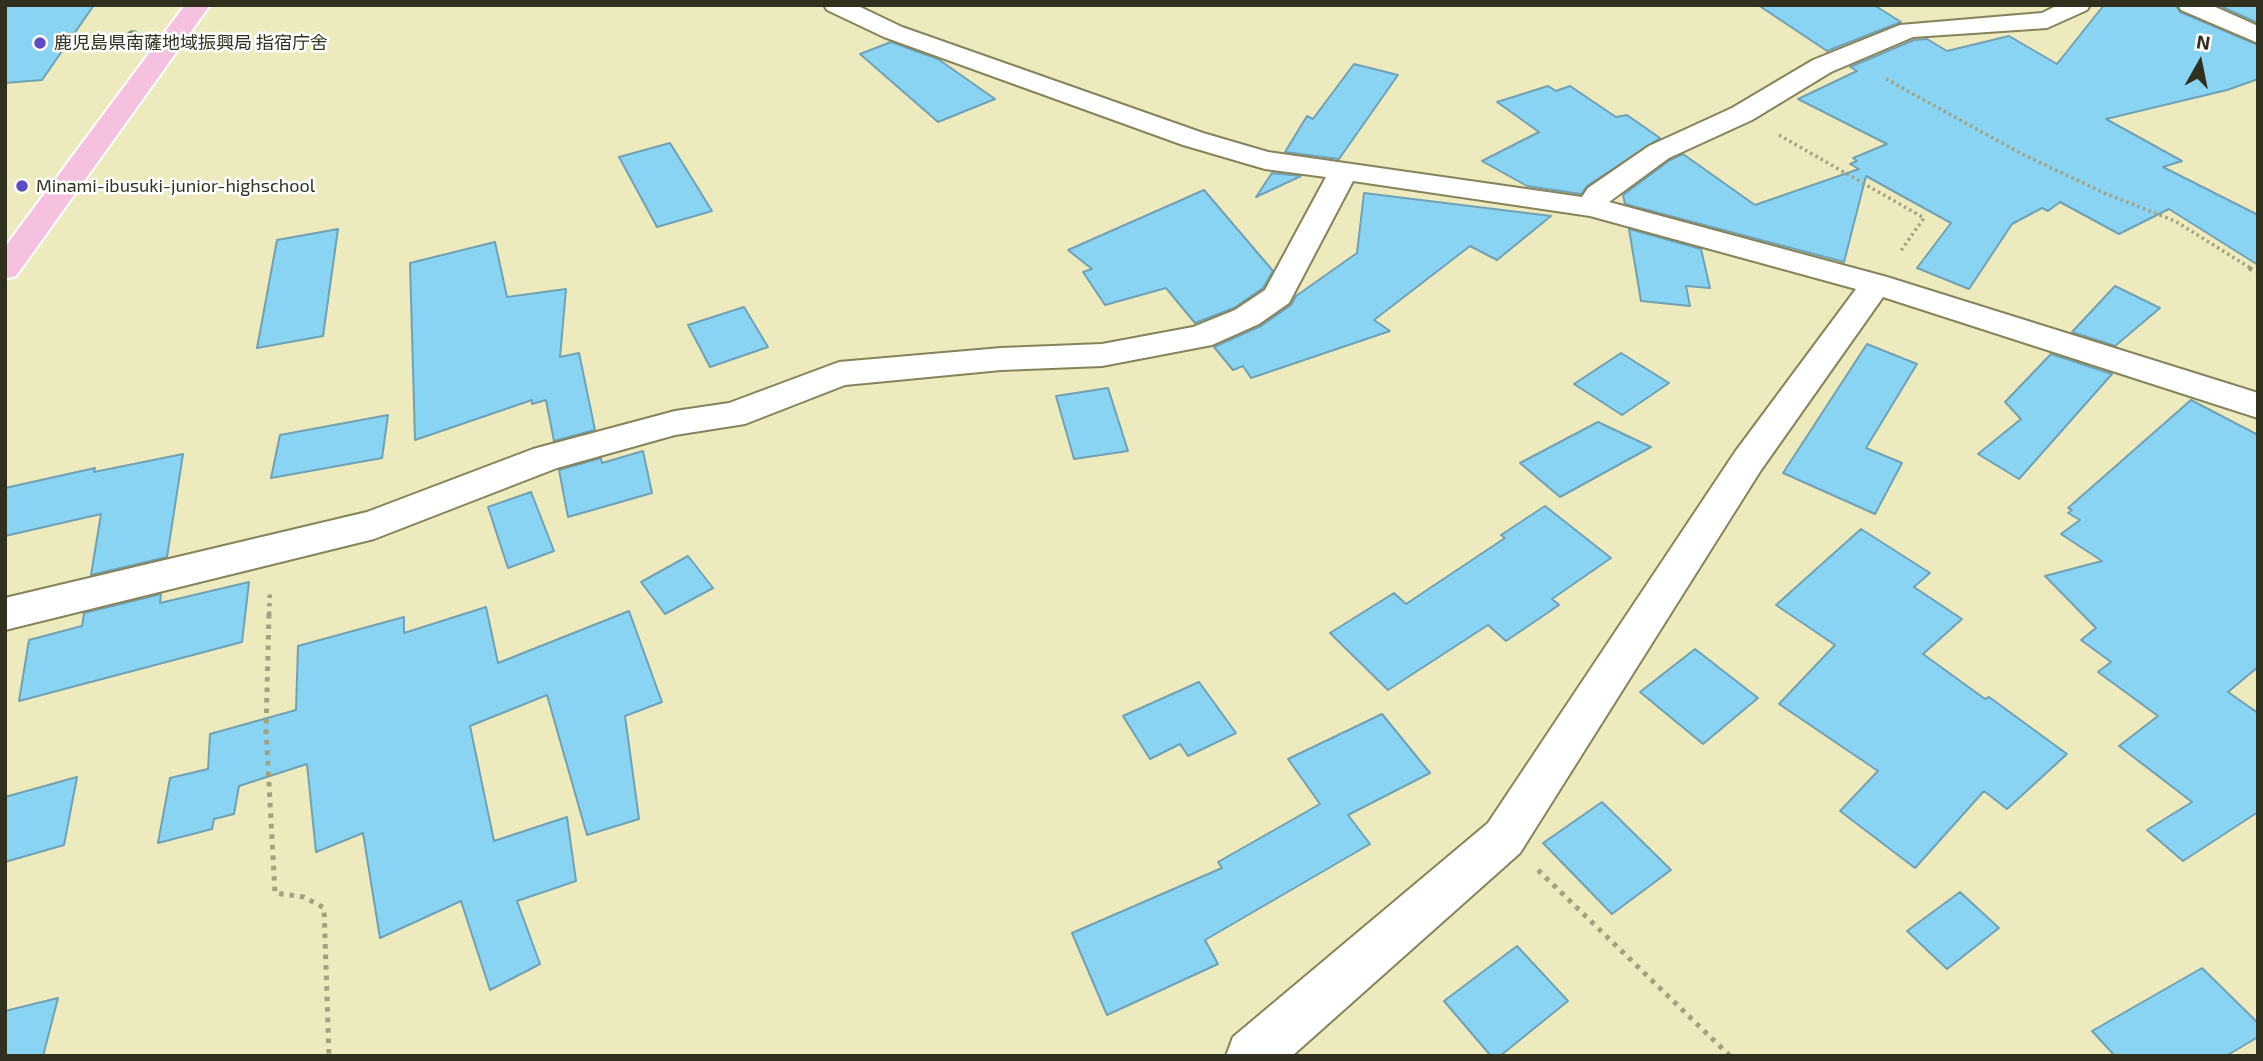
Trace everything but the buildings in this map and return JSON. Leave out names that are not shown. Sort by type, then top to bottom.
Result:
[{"type":"highway","points":[[5,269],[198,5]]},
{"type":"street","points":[[836,5],[893,32],[1193,139],[1265,160],[1592,207],[1876,284],[2258,406]]},
{"type":"street","points":[[1592,207],[1598,194],[1659,152],[1742,114],[1822,66],[1846,56],[1909,30],[2047,20],[2078,5]]},
{"type":"street","points":[[2190,5],[2258,35]]},
{"type":"street","points":[[5,614],[374,525],[546,458],[675,423],[732,415],[793,394],[839,374],[1000,359],[1102,355],[1200,337],[1247,317],[1278,296],[1343,172]]},
{"type":"street","points":[[1252,1056],[1504,838],[1748,461],[1876,284]]},
{"type":"path","points":[[1846,56],[2020,153],[2104,193],[2175,221],[2258,273]]},
{"type":"path","points":[[1742,114],[1924,218],[1876,284]]},
{"type":"path","points":[[271,551],[266,729],[275,893],[304,897],[324,908],[328,1056]]},
{"type":"path","points":[[1504,838],[1730,1056]]},
{"type":"place","name":"鹿児島県南薩地域振興局 指宿庁舍","points":[[40,43]]},
{"type":"place","name":"Minami-ibusuki-junior-highschool","points":[[22,186]]}]
